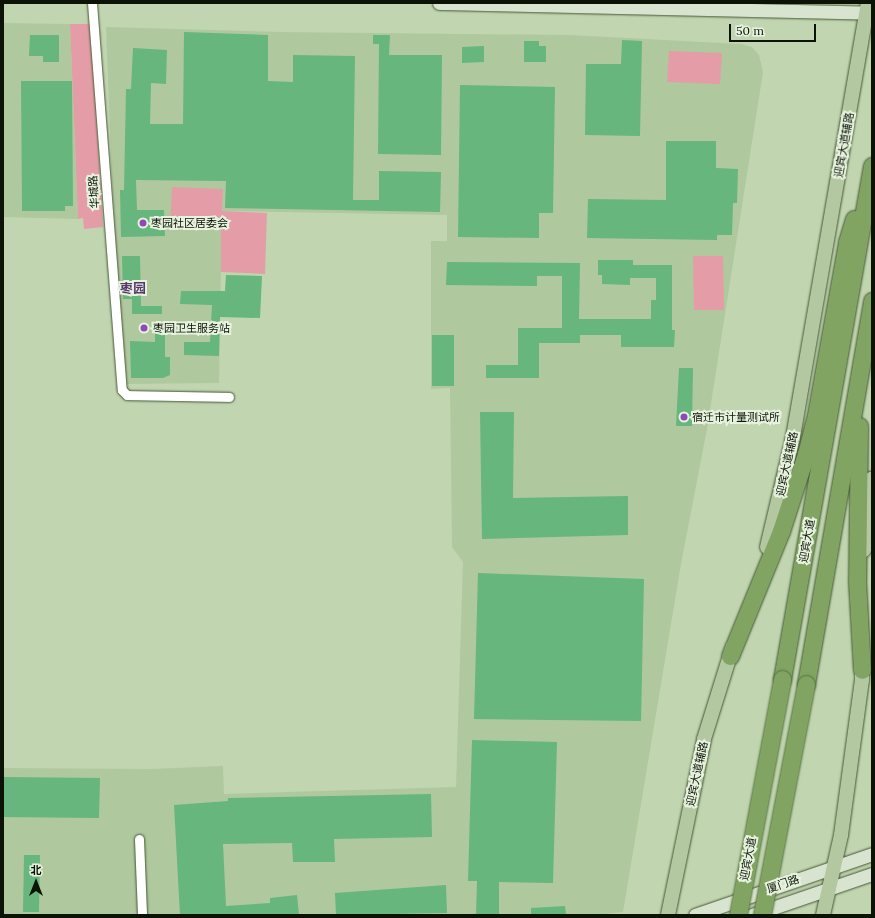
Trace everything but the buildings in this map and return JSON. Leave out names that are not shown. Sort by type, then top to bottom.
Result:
[{"type":"highway","points":[[730,656],[781,531],[806,454],[816,415],[847,242],[872,164]]},
{"type":"highway","name":"迎宾大道","points":[[738,915],[782,678],[872,164]]},
{"type":"highway","name":"迎宾大道","points":[[762,915],[806,684],[872,301]]},
{"type":"highway","points":[[862,670],[857,528],[863,352]]},
{"type":"main road","name":"迎宾大道辅路","points":[[668,915],[704,739],[774,522],[793,437],[867,8]]},
{"type":"main road","points":[[823,915],[841,835],[862,670],[862,571],[872,478]]},
{"type":"street","name":"华城路","points":[[92,3],[122,390],[127,394],[229,397]]},
{"type":"street","points":[[439,3],[867,8]]},
{"type":"street","points":[[138,839],[142,915]]},
{"type":"street","name":"厦门路","points":[[695,915],[872,854]]},
{"type":"street","name":"厦门路","points":[[752,915],[872,874]]},
{"type":"shaded area","points":[[3,23],[70,24],[78,219],[3,217]]},
{"type":"shaded area","points":[[70,24],[91,24],[103,227],[84,229],[83,218],[78,219]]},
{"type":"shaded area","points":[[106,27],[281,32],[570,35],[741,44],[752,47],[759,55],[763,72],[707,429],[681,564],[623,912],[595,915],[3,915],[3,768],[151,769],[223,766],[224,794],[456,787],[463,562],[452,547],[450,388],[431,389],[431,241],[447,241],[447,215],[222,211],[219,383],[125,384],[112,185]]},
{"type":"shaded area","points":[[669,51],[722,53],[720,84],[667,82]]},
{"type":"shaded area","points":[[172,187],[223,189],[222,211],[267,213],[265,274],[221,272],[221,228],[170,229]]},
{"type":"shaded area","points":[[693,256],[723,256],[724,310],[694,310]]},
{"type":"place","name":"枣园社区居委会","points":[[143,223]]},
{"type":"place","name":"枣园卫生服务站","points":[[144,328]]},
{"type":"place","name":"宿迁市计量测试所","points":[[684,417]]},
{"type":"district","name":"枣园","points":[[133,289]]}]
